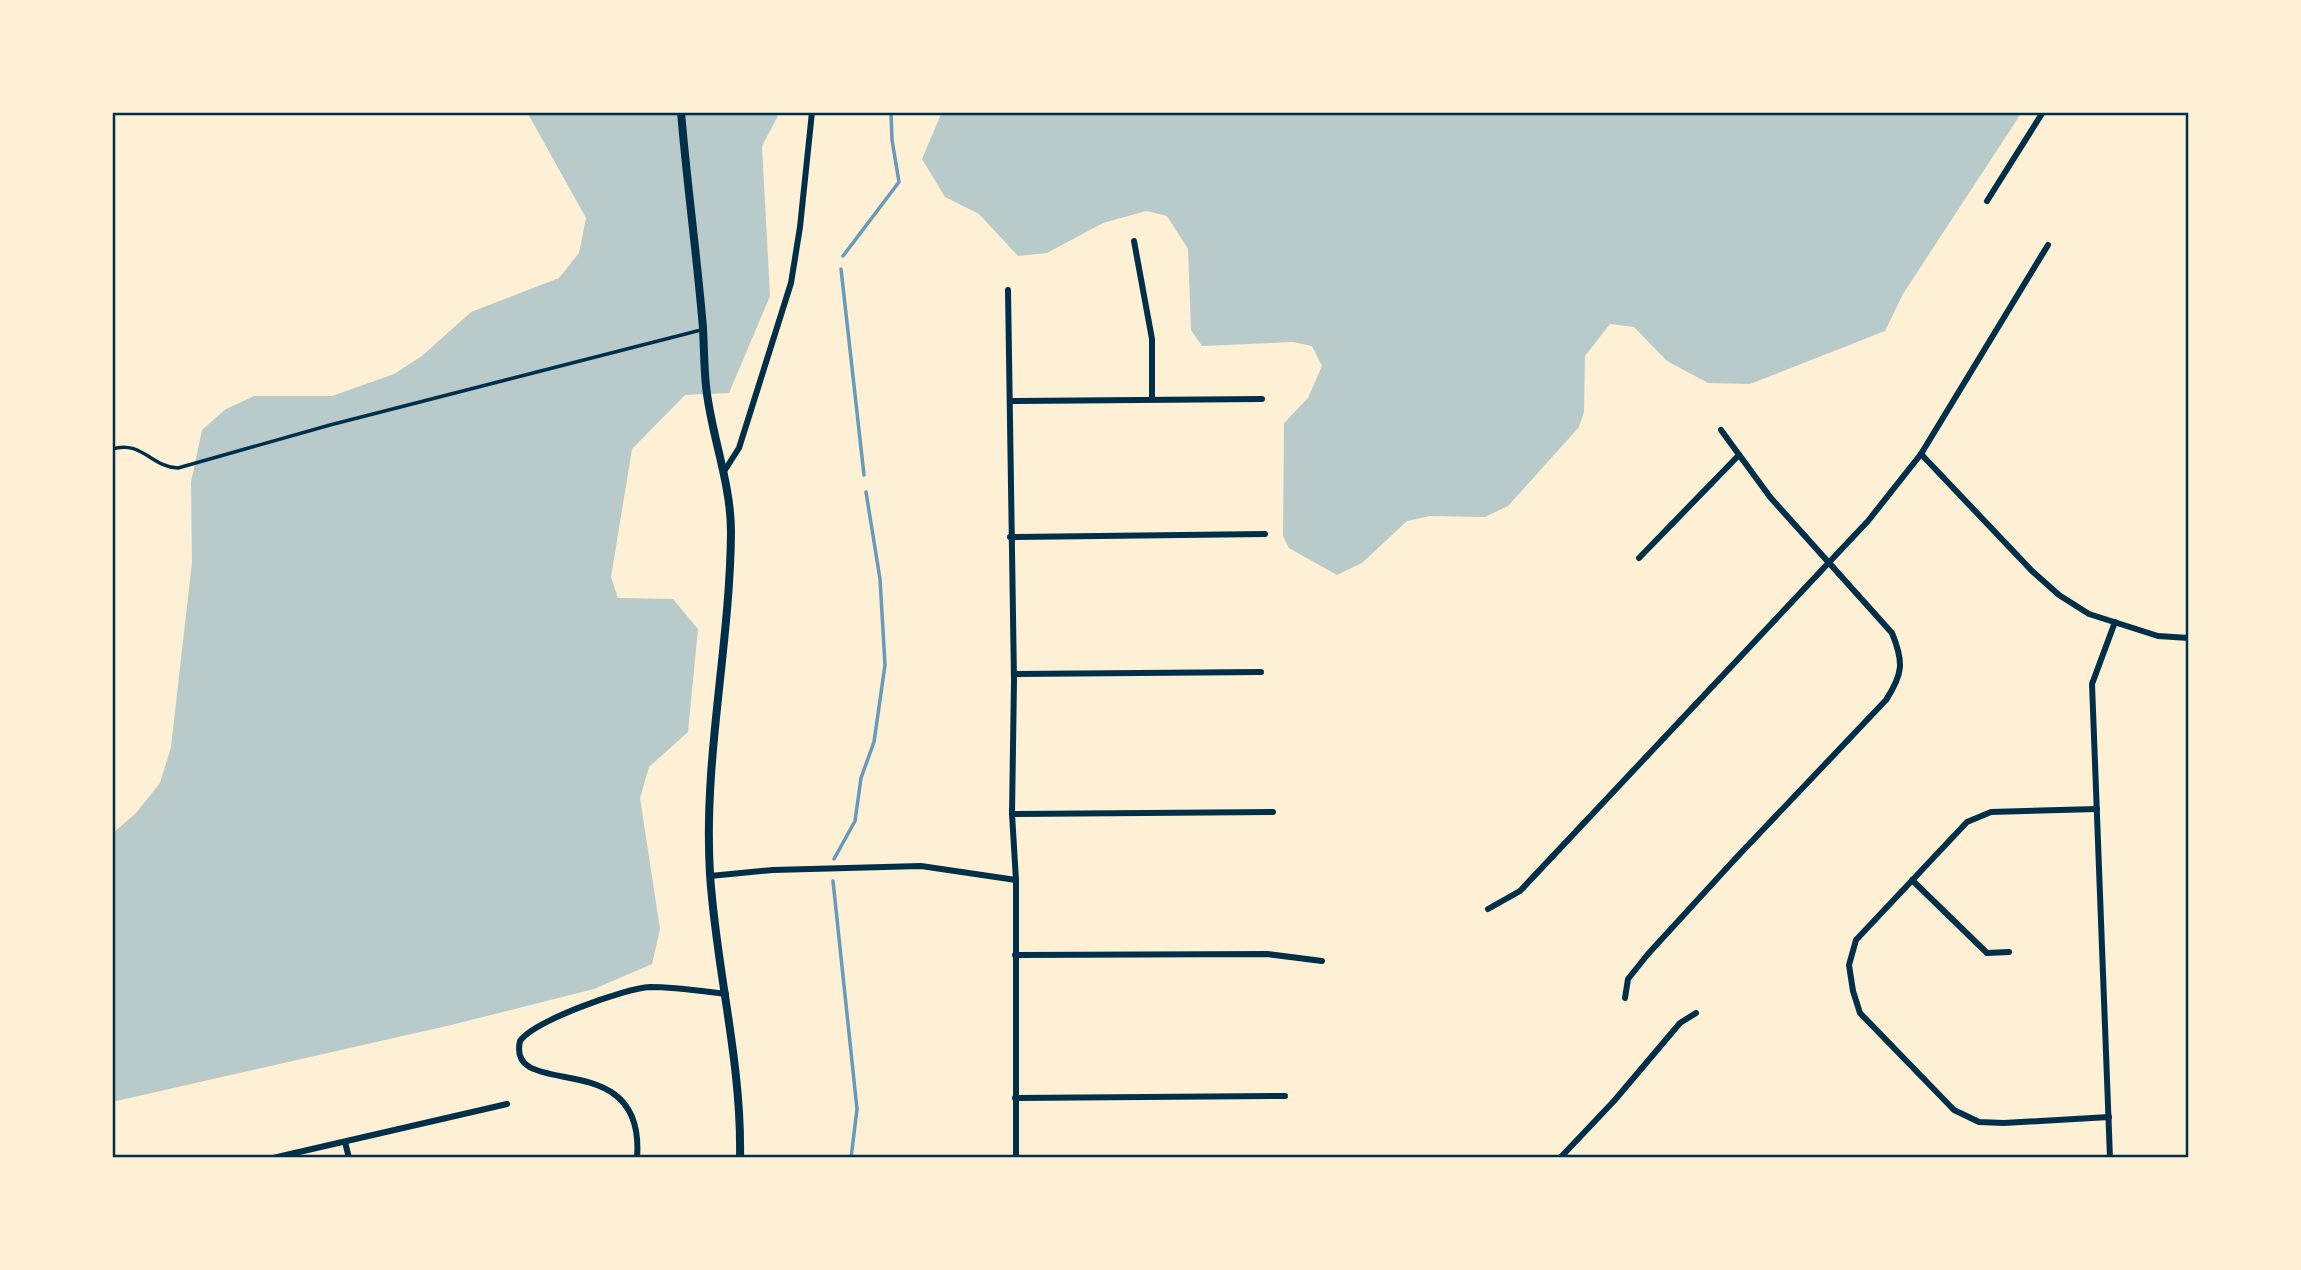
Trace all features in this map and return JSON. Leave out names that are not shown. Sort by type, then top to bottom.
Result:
[{"type":"street","points":[[681,112],[703,330],[706,387],[723,472],[731,531],[722,667],[714,721],[708,797],[710,876],[740,1109],[740,1158]]},
{"type":"street","points":[[723,472],[739,448],[791,283],[800,227],[812,112]]},
{"type":"street","points":[[1987,201],[2043,112]]},
{"type":"street","points":[[1134,242],[1152,339],[1152,399]]},
{"type":"street","points":[[1488,909],[1520,891],[1868,521],[1921,454],[2048,245]]},
{"type":"street","points":[[1008,290],[1014,674],[1012,814],[1016,880],[1016,1158]]},
{"type":"street","points":[[1010,401],[1262,399]]},
{"type":"street","points":[[1625,998],[1628,979],[1648,954],[1886,700],[1900,674],[1901,662],[1892,633],[1770,497],[1721,430]]},
{"type":"street","points":[[1921,454],[2059,595],[2089,614],[2158,636],[2189,638]]},
{"type":"street","points":[[1639,558],[1739,455]]},
{"type":"street","points":[[1010,537],[1265,534]]},
{"type":"street","points":[[2110,1158],[2092,684],[2115,622]]},
{"type":"street","points":[[1014,674],[1261,672]]},
{"type":"street","points":[[2097,809],[1991,812],[1967,822],[1856,940],[1849,965],[1860,1013],[1954,1110],[1979,1122],[2109,1117]]},
{"type":"street","points":[[1012,814],[1273,812]]},
{"type":"street","points":[[710,876],[773,870],[921,866],[1016,880]]},
{"type":"street","points":[[1912,880],[1987,953],[2009,952]]},
{"type":"street","points":[[1014,955],[1267,954],[1322,961]]},
{"type":"street","points":[[637,1158],[636,1123],[626,1103],[603,1087],[535,1070],[522,1058],[519,1051],[520,1041],[553,1018],[633,989],[661,988],[726,994]]},
{"type":"street","points":[[1560,1158],[1614,1101],[1680,1023],[1696,1013]]},
{"type":"street","points":[[1015,1098],[1285,1096]]},
{"type":"street","points":[[273,1158],[507,1104]]},
{"type":"street","points":[[345,1142],[349,1158]]},
{"type":"lane","points":[[112,449],[134,447],[165,466],[178,468],[330,425],[703,330]]},
{"type":"shaded area","points":[[527,112],[780,112],[762,146],[770,296],[729,393],[685,395],[632,449],[611,577],[618,598],[673,599],[698,629],[688,732],[649,767],[640,798],[660,929],[652,964],[594,989],[451,1025],[112,1102],[112,834],[136,813],[160,783],[171,747],[192,562],[191,482],[202,430],[226,409],[254,396],[332,396],[394,374],[422,356],[471,312],[559,278],[579,253],[586,218]]},
{"type":"shaded area","points":[[942,112],[2022,112],[1903,294],[1885,331],[1750,384],[1708,383],[1667,361],[1634,327],[1610,324],[1585,356],[1584,412],[1579,427],[1508,506],[1485,517],[1430,516],[1407,521],[1362,563],[1337,575],[1289,548],[1283,536],[1284,423],[1308,398],[1322,366],[1312,346],[1293,342],[1202,346],[1191,330],[1188,249],[1167,216],[1146,211],[1103,223],[1047,253],[1018,256],[979,214],[945,197],[922,159]]},
{"type":"waterway","points":[[843,256],[899,182],[892,140],[891,112]]},
{"type":"waterway","points":[[841,269],[864,475]]},
{"type":"waterway","points":[[834,859],[855,821],[861,778],[874,742],[885,665],[880,579],[866,492]]},
{"type":"waterway","points":[[833,881],[857,1109],[851,1158]]}]
